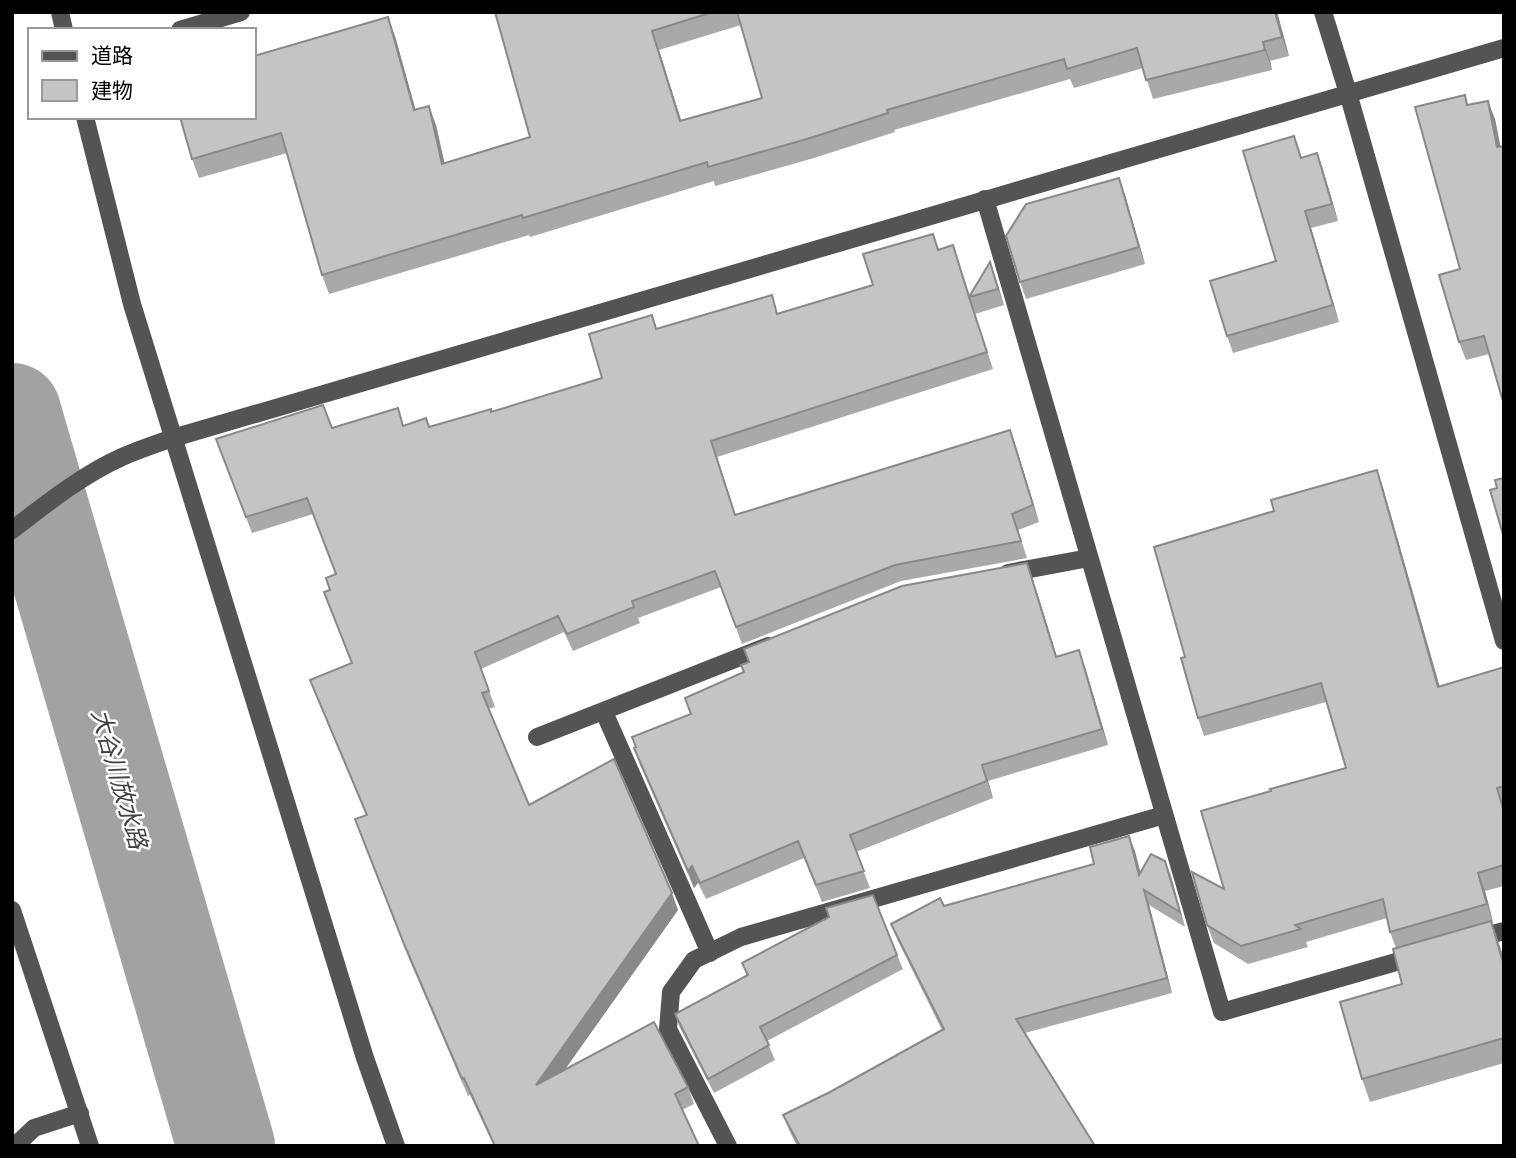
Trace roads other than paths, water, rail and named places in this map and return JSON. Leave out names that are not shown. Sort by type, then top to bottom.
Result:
[{"type":"street","points":[[187,28],[242,12]]},
{"type":"street","points":[[1323,12],[1504,641]]},
{"type":"street","points":[[12,530],[111,463],[173,438],[1504,48]]},
{"type":"street","points":[[86,119],[132,304],[365,1058],[396,1146]]},
{"type":"street","points":[[985,199],[1222,1012],[1437,950]]},
{"type":"street","points":[[997,575],[1089,558]]},
{"type":"street","points":[[537,737],[780,642]]},
{"type":"street","points":[[604,712],[709,953]]},
{"type":"street","points":[[728,1146],[668,1029],[671,992],[694,960],[741,937],[1164,815]]},
{"type":"street","points":[[12,910],[90,1146]]},
{"type":"street","points":[[1464,943],[1504,931]]},
{"type":"street","points":[[15,1146],[34,1128],[80,1113]]},
{"type":"waterway","name":"大谷川放水路","points":[[12,412],[226,1146]]}]
